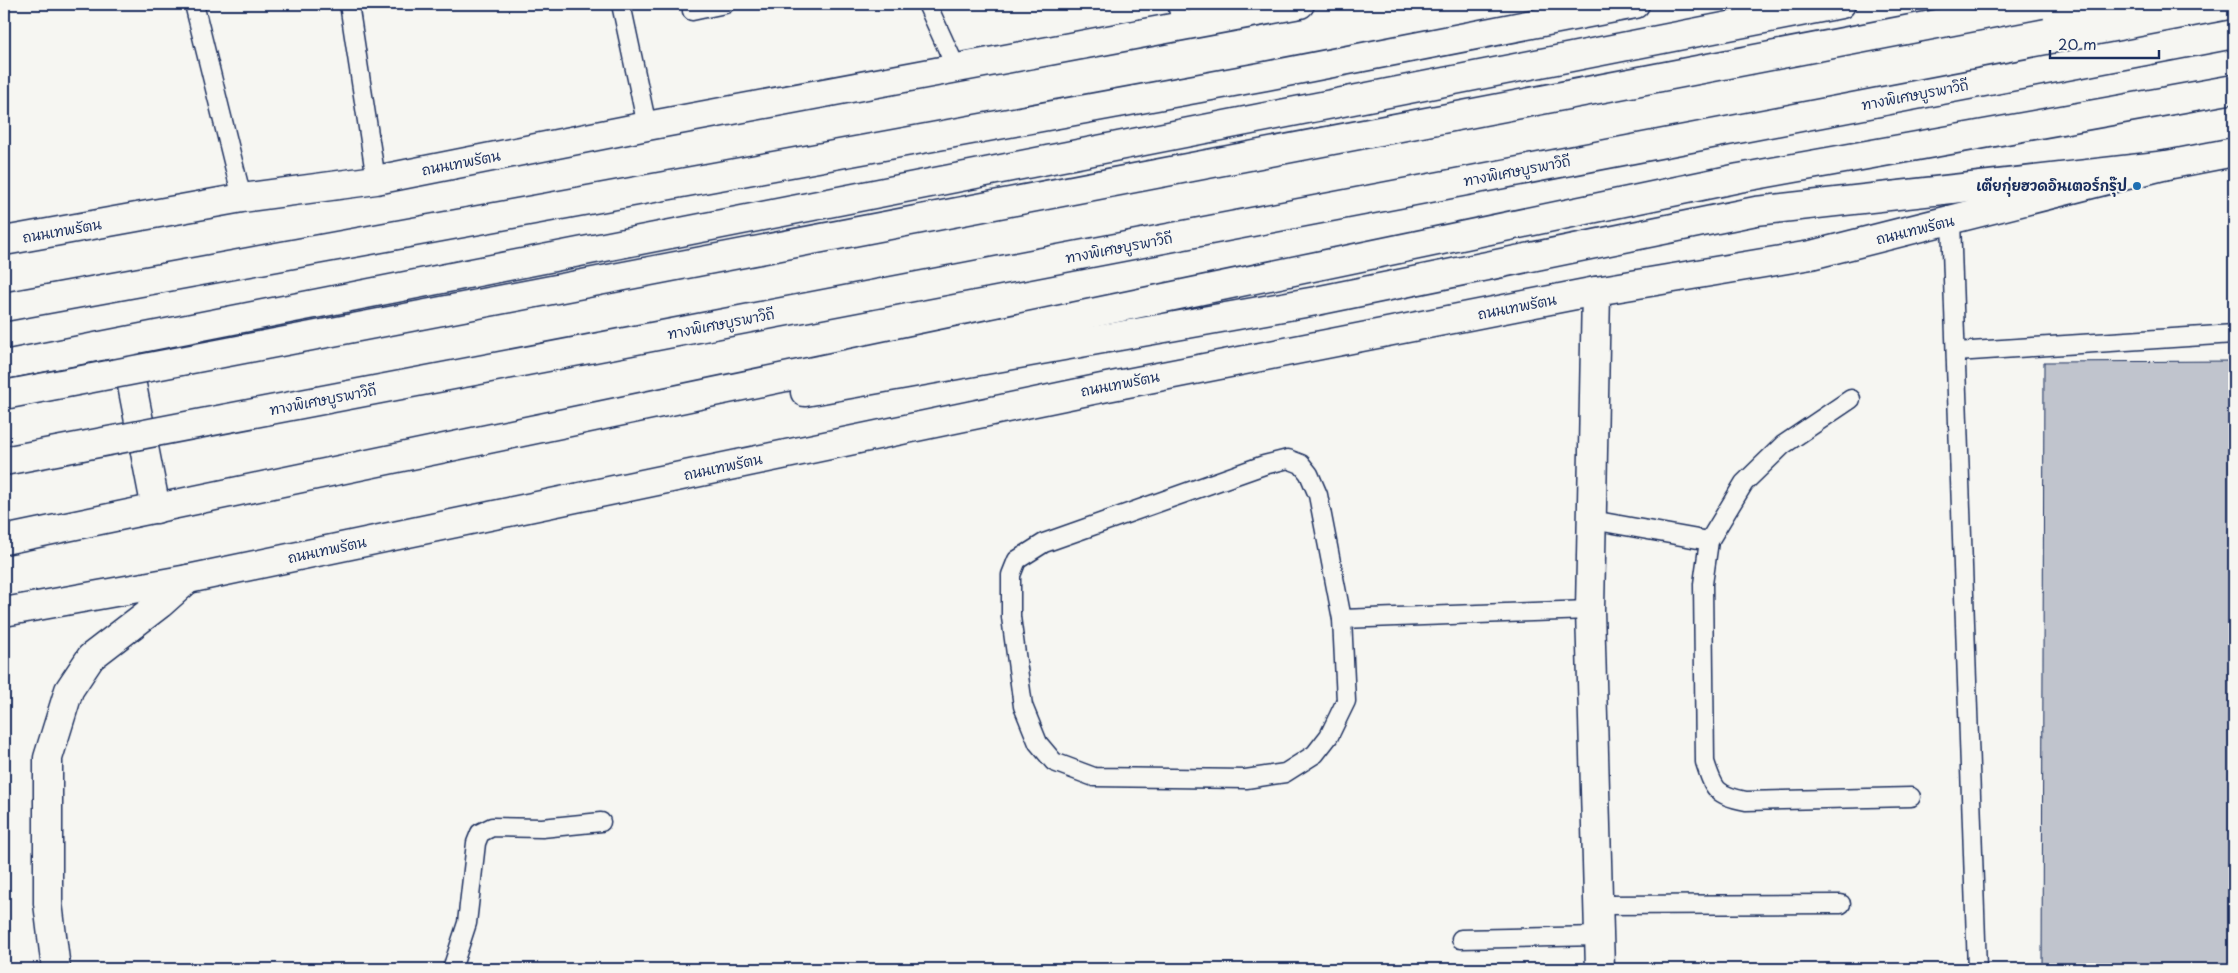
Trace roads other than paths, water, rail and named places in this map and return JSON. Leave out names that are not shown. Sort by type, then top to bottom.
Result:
[{"type":"main road","name":"ถนนเทพรัตน","points":[[4,241],[242,198],[376,180],[647,126],[957,70],[1179,15],[1300,4]]},
{"type":"main road","points":[[4,308],[1266,76],[1635,4]]},
{"type":"main road","points":[[4,366],[1840,4]]},
{"type":"main road","points":[[4,395],[2041,4]]},
{"type":"main road","name":"ทางพิเศษบูรพาวิถี","points":[[4,461],[2234,34]]},
{"type":"main road","points":[[4,541],[1739,178],[2234,90]]},
{"type":"main road","name":"ถนนเทพรัตน","points":[[4,612],[188,579],[1107,386],[1596,291],[1811,255],[2167,165],[2234,152]]},
{"type":"main road","points":[[4,541],[348,474],[1316,300],[1756,211],[2167,165]]},
{"type":"main road","points":[[1596,291],[1590,610],[1600,969]]},
{"type":"main road","points":[[123,342],[156,509]]},
{"type":"main road","points":[[56,969],[48,903],[48,758],[69,690],[91,657],[160,604],[188,579]]},
{"type":"lane","points":[[194,4],[242,198]]},
{"type":"lane","points":[[349,4],[376,180]]},
{"type":"lane","points":[[620,4],[647,126]]},
{"type":"lane","points":[[692,11],[725,4]]},
{"type":"lane","points":[[927,4],[957,70]]},
{"type":"lane","points":[[1951,221],[1977,969]]},
{"type":"lane","points":[[1956,352],[2234,334]]},
{"type":"lane","points":[[1851,399],[1784,445],[1744,483],[1709,541],[1704,584],[1705,762],[1712,785],[1726,797],[1746,801],[1911,797]]},
{"type":"lane","points":[[1288,459],[1301,464],[1309,474],[1318,495],[1342,620],[1346,701],[1330,736],[1315,754],[1284,772],[1246,779],[1094,777],[1054,762],[1038,743],[1023,706],[1011,617],[1011,574],[1017,560],[1044,543],[1264,465],[1288,459]]},
{"type":"lane","points":[[1592,520],[1709,541]]},
{"type":"lane","points":[[1342,620],[1590,610]]},
{"type":"lane","points":[[456,969],[467,923],[476,843],[480,833],[492,827],[542,828],[601,822]]},
{"type":"lane","points":[[1598,905],[1841,904]]},
{"type":"lane","points":[[1461,939],[1599,936]]},
{"type":"place","name":"เตียกุ่ยฮวดอินเตอร์กรุ๊ป","points":[[2137,186]]}]
